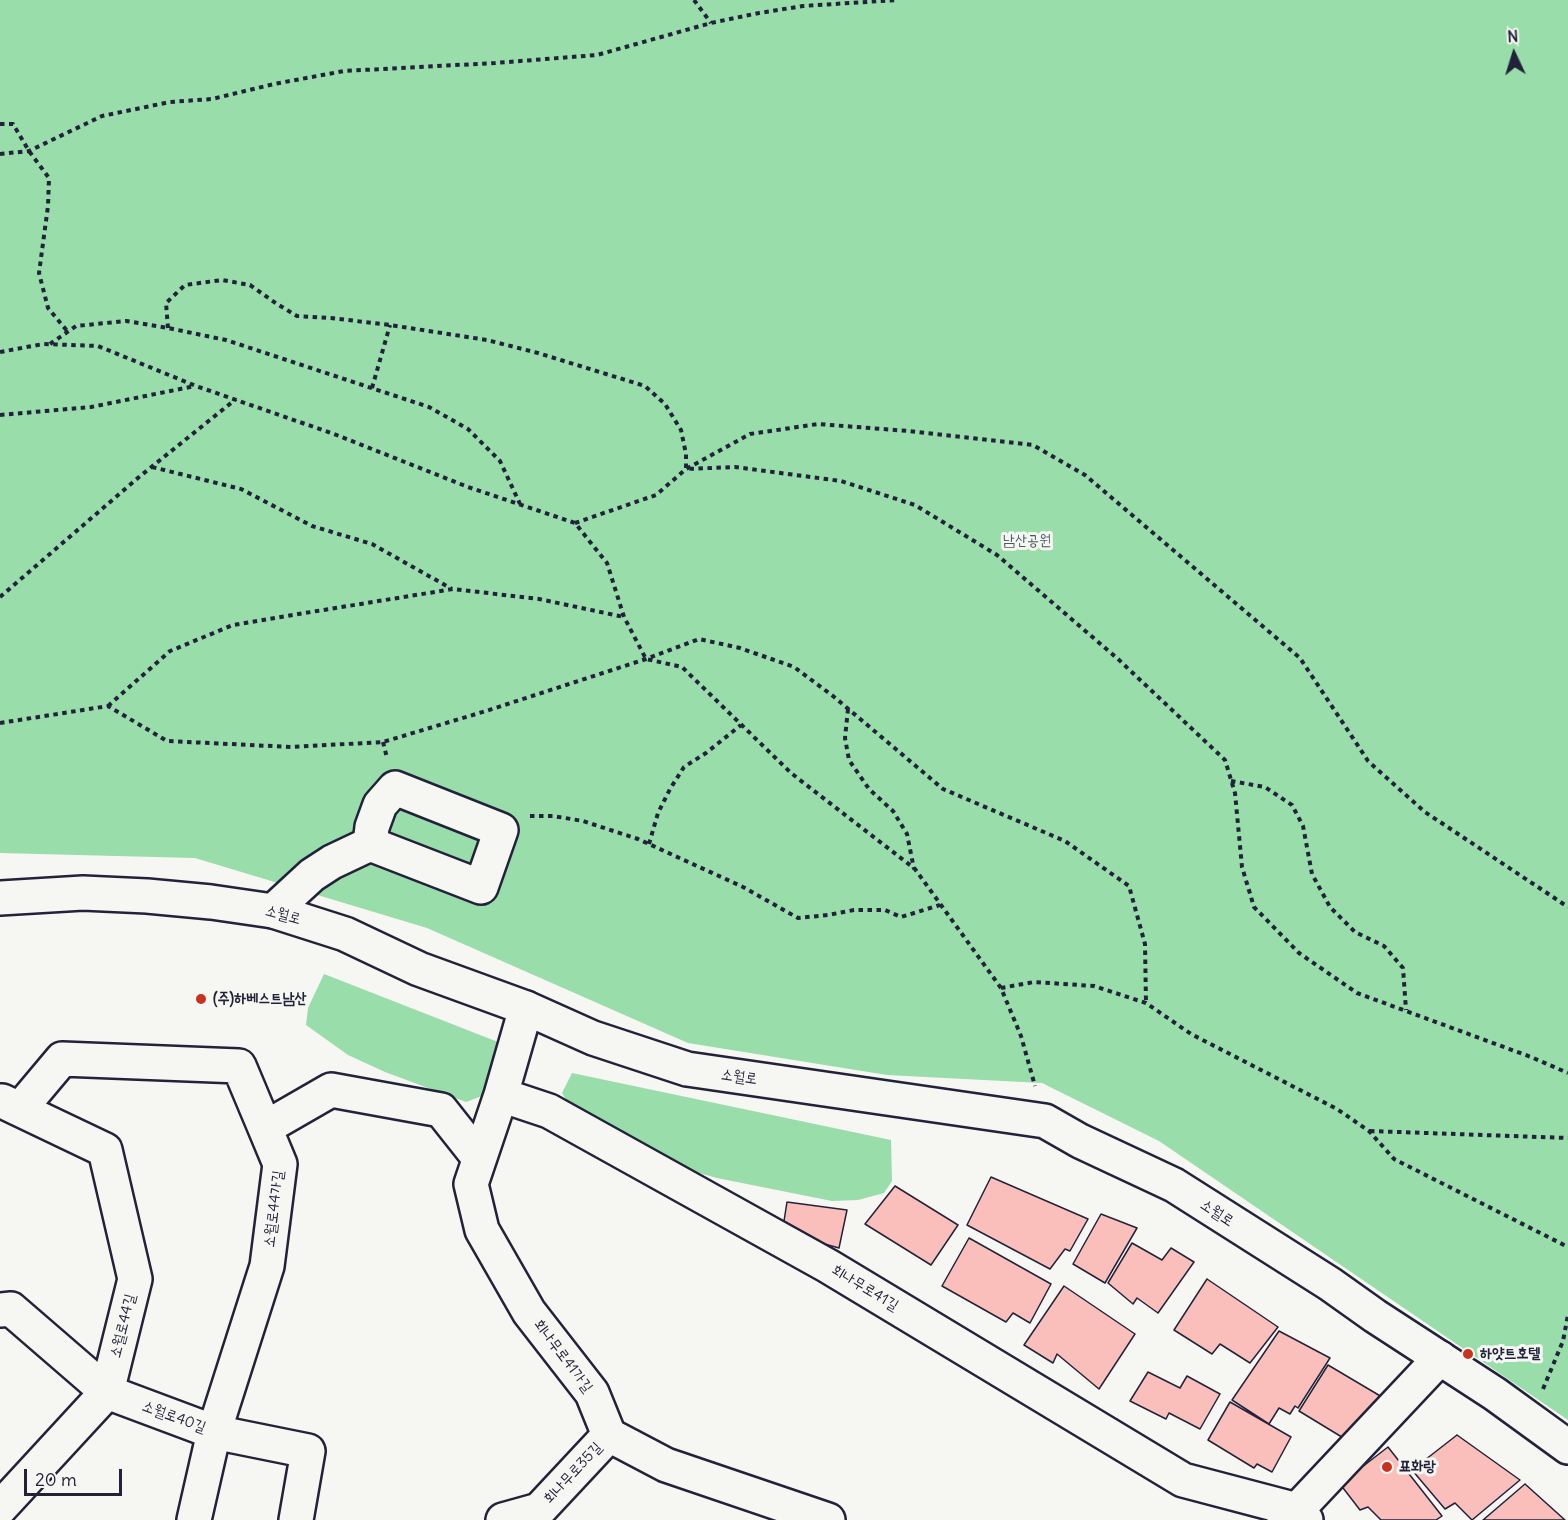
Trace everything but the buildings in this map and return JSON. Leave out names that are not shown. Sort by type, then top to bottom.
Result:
[{"type":"street","points":[[273,911],[312,875],[332,862],[370,844],[481,887],[501,830],[395,788],[380,805],[372,827],[370,844]]},
{"type":"street","name":"소월로","points":[[0,898],[83,893],[126,895],[211,902],[273,911],[345,934],[419,969],[526,1008],[593,1038],[687,1069],[1045,1121],[1080,1141],[1174,1185],[1330,1284],[1495,1394],[1568,1447]]},
{"type":"street","points":[[501,1095],[526,1008]]},
{"type":"street","name":"소월로44가길","points":[[10,1105],[62,1059],[239,1066],[280,1164],[267,1266],[214,1432],[194,1520]]},
{"type":"street","points":[[266,1128],[331,1090],[441,1110],[479,1158]]},
{"type":"street","name":"회나무로41가길","points":[[501,1095],[471,1184],[482,1230],[529,1312],[592,1393],[609,1435]]},
{"type":"street","name":"회나무로41길","points":[[501,1095],[549,1111],[828,1266],[1183,1480],[1296,1517]]},
{"type":"street","name":"소월로44길","points":[[0,1508],[107,1392],[135,1279],[105,1150],[10,1105]]},
{"type":"street","name":"소월로40길","points":[[0,1310],[11,1309],[107,1392],[214,1432],[308,1451],[296,1520]]},
{"type":"street","points":[[1296,1517],[1440,1358]]},
{"type":"street","points":[[609,1435],[666,1466],[828,1520]]},
{"type":"street","name":"회나무로35길","points":[[502,1520],[539,1510],[609,1435]]},
{"type":"path","points":[[694,0],[711,23]]},
{"type":"path","points":[[0,154],[29,151],[102,116],[170,102],[212,99],[274,84],[344,71],[597,55],[759,12],[803,6],[897,0]]},
{"type":"path","points":[[0,124],[13,124],[49,178],[48,206],[39,273],[48,309],[68,332]]},
{"type":"path","points":[[168,328],[166,303],[185,285],[222,280],[250,285],[297,316],[390,324],[487,340],[538,353],[645,386],[665,404],[681,430],[686,454],[686,469]]},
{"type":"path","points":[[50,345],[76,326],[126,321],[226,340],[429,406],[468,429],[500,462],[521,505]]},
{"type":"path","points":[[372,388],[390,324]]},
{"type":"path","points":[[0,352],[50,345],[98,346],[196,386],[334,434],[468,487],[575,523],[607,562],[624,617],[646,659],[682,668],[791,773],[915,869],[1001,988],[1021,1036],[1045,1121]]},
{"type":"path","points":[[0,415],[91,407],[196,386]]},
{"type":"path","points":[[0,597],[63,541],[236,399]]},
{"type":"path","points":[[575,523],[656,495],[686,469],[750,434],[818,424],[909,431],[1033,445],[1085,475],[1300,658],[1368,761],[1425,812],[1568,907]]},
{"type":"path","points":[[152,467],[241,489],[312,526],[372,544],[453,589]]},
{"type":"path","points":[[686,469],[735,467],[841,481],[915,505],[997,555],[1118,659],[1225,760],[1235,794],[1242,867],[1254,907],[1299,952],[1357,993],[1531,1057],[1568,1073]]},
{"type":"path","points":[[0,723],[108,706],[170,651],[233,625],[453,589],[539,599],[624,617]]},
{"type":"path","points":[[108,706],[167,741],[292,747],[383,742],[646,659],[699,639],[740,648],[794,667],[848,709],[942,789],[1065,841],[1129,886],[1145,944],[1146,1003]]},
{"type":"path","points":[[848,709],[845,738],[849,760],[869,789],[893,811],[908,834],[915,869]]},
{"type":"path","points":[[649,844],[658,813],[684,767],[741,725]]},
{"type":"path","points":[[1231,781],[1265,787],[1292,805],[1303,826],[1312,874],[1330,907],[1355,932],[1384,946],[1403,968],[1406,1010]]},
{"type":"path","points":[[501,830],[518,816],[553,816],[583,821],[638,839],[743,887],[798,918],[854,910],[885,910],[901,917],[940,905]]},
{"type":"path","points":[[1001,988],[1034,982],[1094,986],[1146,1003],[1191,1034],[1337,1109],[1369,1131],[1394,1159],[1568,1247]]},
{"type":"path","points":[[1369,1131],[1568,1138]]},
{"type":"path","points":[[1530,1420],[1563,1341],[1568,1315]]},
{"type":"green space","name":"남산공원","points":[[0,0],[1568,0],[1568,1420],[1159,1141],[1042,1083],[887,1075],[688,1043],[427,928],[195,858],[0,853]]},
{"type":"green space","points":[[324,974],[498,1042],[482,1096],[466,1102],[385,1072],[348,1055],[306,1025],[308,1008]]},
{"type":"green space","points":[[572,1073],[891,1140],[892,1181],[884,1193],[858,1200],[832,1201],[717,1178],[664,1163],[573,1111],[562,1093]]},
{"type":"place","name":"(주)하베스트남산","points":[[201,999]]},
{"type":"place","name":"하얏트호텔","points":[[1468,1354]]},
{"type":"place","name":"표화랑","points":[[1387,1467]]}]
